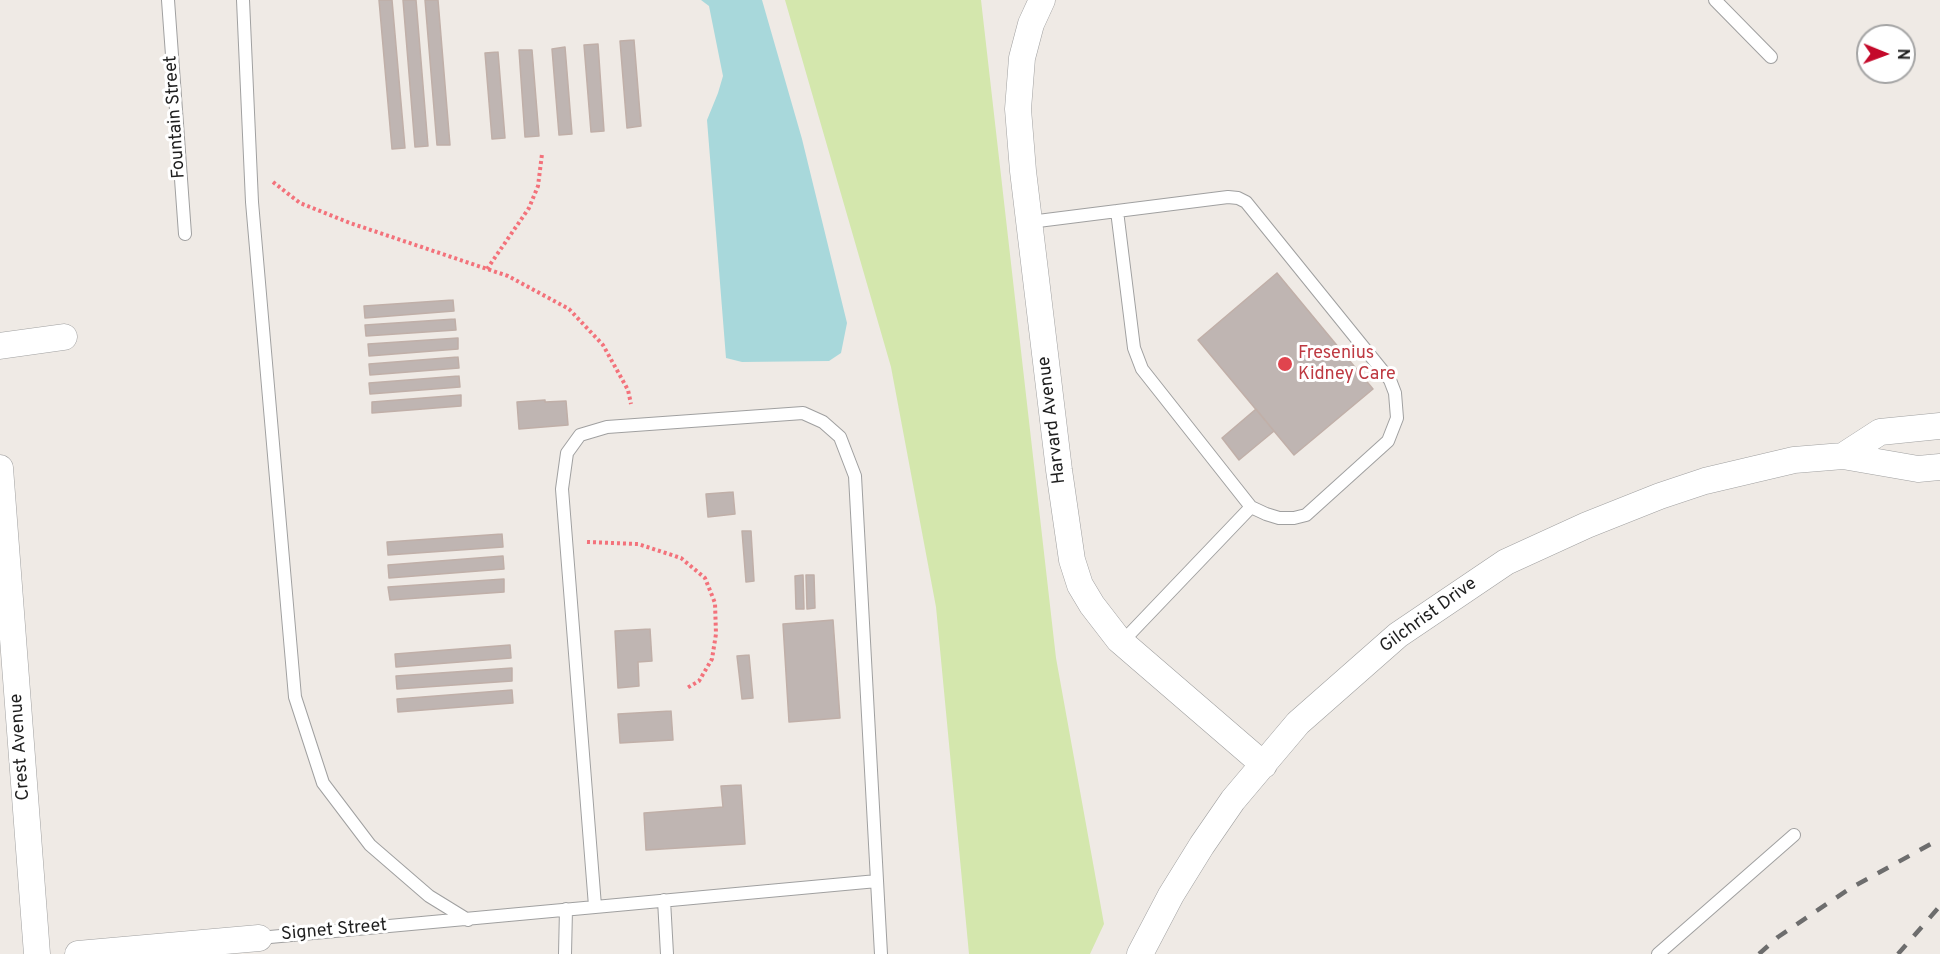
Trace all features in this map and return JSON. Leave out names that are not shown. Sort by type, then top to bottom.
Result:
[{"type":"street","name":"Harvard Avenue","points":[[1042,0],[1031,24],[1022,58],[1019,120],[1059,470],[1072,560],[1080,585],[1092,605],[1122,642],[1264,765]]},
{"type":"street","points":[[0,346],[64,337]]},
{"type":"street","name":"Gilchrist Drive","points":[[1843,456],[1880,432],[1940,426]]},
{"type":"street","name":"Gilchrist Drive","points":[[1140,954],[1171,895],[1202,845],[1233,800],[1298,723],[1398,635],[1506,562],[1587,525],[1660,496],[1705,482],[1794,460],[1843,456],[1918,469],[1940,467]]},
{"type":"street","name":"Crest Avenue","points":[[0,468],[37,954]]},
{"type":"street","name":"Signet Street","points":[[78,954],[259,938]]},
{"type":"lane","name":"Fountain Street","points":[[168,0],[185,234]]},
{"type":"lane","points":[[243,0],[252,202],[295,697],[323,783],[370,845],[429,896],[468,920]]},
{"type":"lane","points":[[1715,0],[1771,57]]},
{"type":"lane","points":[[1030,222],[1117,211],[1228,197],[1246,202],[1390,380],[1395,393],[1397,418],[1388,441],[1306,515],[1279,518],[1251,507],[1142,369],[1137,358],[1117,211]]},
{"type":"lane","points":[[595,906],[562,489],[567,453],[580,435],[607,428],[803,413],[823,422],[840,436],[855,476],[881,954]]},
{"type":"lane","points":[[1880,432],[1940,420]]},
{"type":"lane","points":[[1122,642],[1251,507]]},
{"type":"lane","points":[[1658,954],[1794,835]]},
{"type":"lane","name":"Signet Street","points":[[259,938],[877,881]]},
{"type":"lane","points":[[664,900],[668,954]]},
{"type":"lane","points":[[560,909],[565,954]]},
{"type":"path","points":[[487,269],[529,208],[538,186],[542,154]]},
{"type":"path","points":[[251,166],[300,203],[350,223],[508,276],[568,309],[603,345],[628,390],[635,425]]},
{"type":"path","points":[[566,540],[638,544],[681,558],[705,578],[715,603],[716,634],[712,659],[699,681],[687,688]]},
{"type":"green space","points":[[785,0],[981,0],[1056,658],[1104,924],[1090,954],[969,954],[936,607],[891,367]]},
{"type":"water","points":[[701,0],[762,0],[802,139],[847,323],[841,353],[829,361],[742,362],[726,358],[707,120],[723,76],[709,6]]},
{"type":"building","points":[[379,0],[392,0],[405,148],[392,149]]},
{"type":"building","points":[[403,0],[416,0],[428,146],[415,147]]},
{"type":"building","points":[[425,0],[438,0],[450,145],[437,145]]},
{"type":"building","points":[[634,40],[641,126],[627,128],[620,41]]},
{"type":"building","points":[[598,44],[604,131],[591,132],[584,45]]},
{"type":"building","points":[[565,47],[572,134],[559,135],[552,49]]},
{"type":"building","points":[[519,50],[532,50],[539,136],[525,137]]},
{"type":"building","points":[[498,52],[505,138],[492,139],[485,53]]},
{"type":"building","name":"Fresenius Kidney Care","points":[[1277,273],[1373,389],[1294,455],[1198,340]]},
{"type":"building","points":[[453,300],[454,311],[365,318],[364,306]]},
{"type":"building","points":[[455,319],[456,330],[366,336],[365,325]]},
{"type":"building","points":[[458,338],[458,349],[369,356],[368,344]]},
{"type":"building","points":[[458,357],[459,368],[370,375],[369,364]]},
{"type":"building","points":[[459,376],[460,387],[370,394],[369,383]]},
{"type":"building","points":[[461,395],[461,406],[372,413],[372,402]]},
{"type":"building","points":[[545,400],[545,402],[566,401],[568,425],[519,429],[517,402]]},
{"type":"building","points":[[1256,409],[1274,431],[1239,460],[1222,438]]},
{"type":"building","points":[[733,492],[735,514],[708,517],[706,494]]},
{"type":"building","points":[[742,531],[751,531],[754,581],[746,582]]},
{"type":"building","points":[[502,534],[503,547],[388,555],[387,542]]},
{"type":"building","points":[[503,556],[504,569],[389,578],[388,565]]},
{"type":"building","points":[[803,575],[804,609],[796,609],[795,576]]},
{"type":"building","points":[[806,575],[814,575],[815,608],[807,609]]},
{"type":"building","points":[[504,579],[504,592],[390,600],[388,587]]},
{"type":"building","points":[[833,620],[840,718],[789,722],[783,624]]},
{"type":"building","points":[[650,629],[652,661],[638,662],[639,686],[618,688],[615,631]]},
{"type":"building","points":[[510,645],[511,658],[396,667],[395,654]]},
{"type":"building","points":[[749,655],[753,698],[742,699],[737,656]]},
{"type":"building","points":[[512,668],[512,681],[397,689],[396,676]]},
{"type":"building","points":[[512,690],[513,703],[398,712],[397,699]]},
{"type":"building","points":[[671,711],[673,740],[620,743],[618,714]]},
{"type":"building","points":[[741,785],[745,844],[646,850],[644,813],[723,807],[721,786]]},
{"type":"railway","points":[[1759,954],[1778,937],[1849,889],[1940,839]]},
{"type":"railway","points":[[1898,954],[1940,906]]},
{"type":"place","name":"Fresenius Kidney Care","points":[[1285,364]]}]
